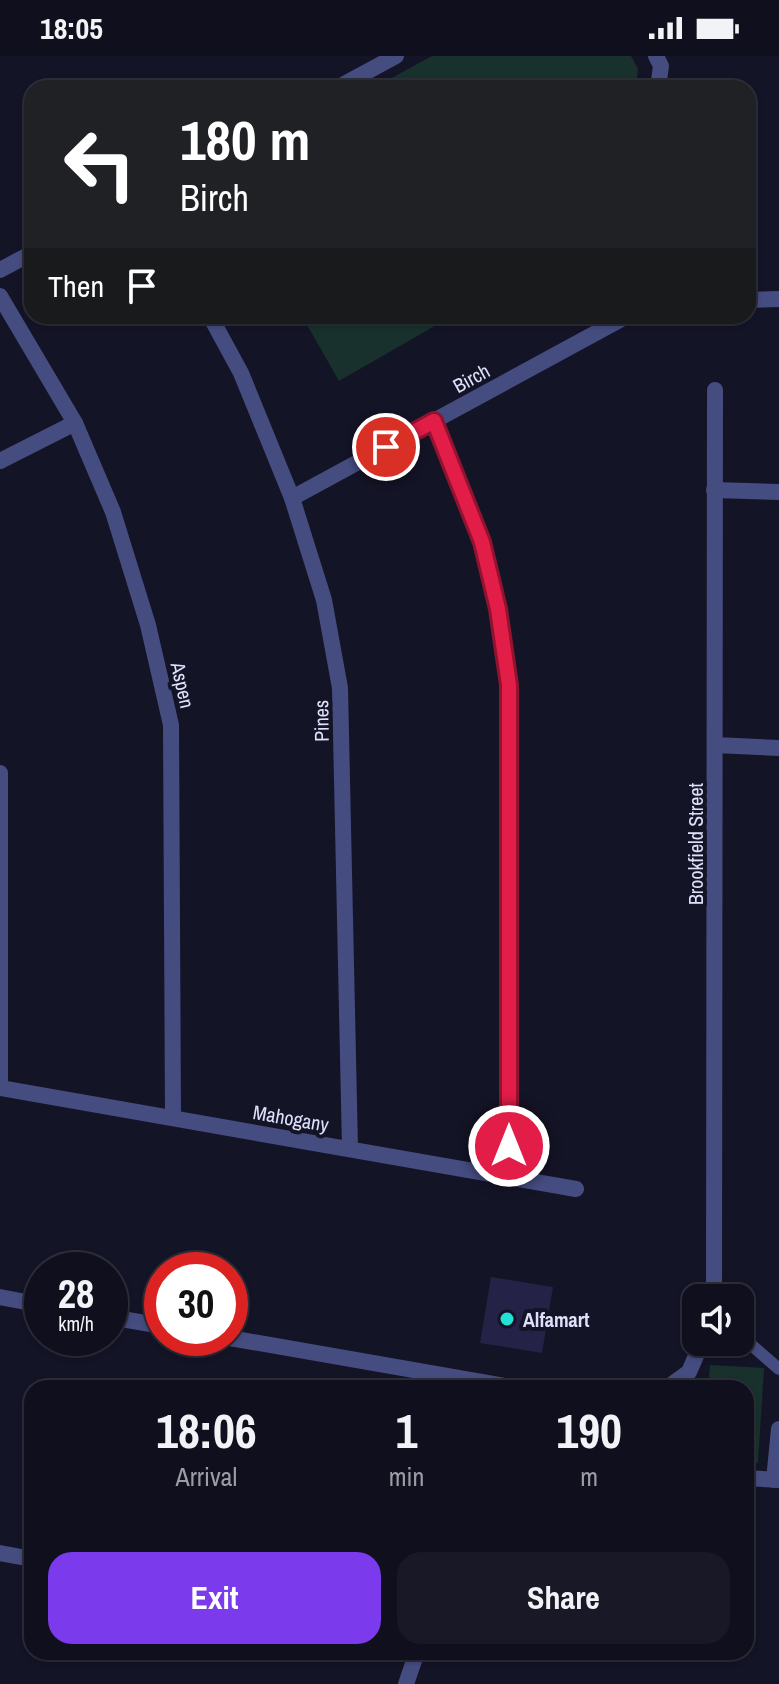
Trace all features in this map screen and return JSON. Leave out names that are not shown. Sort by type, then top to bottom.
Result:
[{"type":"street","points":[[352,80],[396,56]]},
{"type":"street","points":[[656,56],[661,66],[659,80]]},
{"type":"street","points":[[0,270],[24,257]]},
{"type":"street","name":"Aspen","points":[[0,296],[75,423],[113,512],[148,625],[171,725],[173,1118]]},
{"type":"street","points":[[756,300],[779,299]]},
{"type":"street","name":"Pines","points":[[214,324],[241,373],[292,498],[324,600],[340,688],[350,1149]]},
{"type":"street","name":"Birch","points":[[292,498],[612,324]]},
{"type":"street","name":"Brookfield Street","points":[[714,1284],[715,390]]},
{"type":"street","points":[[434,421],[482,542],[498,609],[509,685],[509,1177]]},
{"type":"street","points":[[0,461],[75,423]]},
{"type":"street","points":[[714,490],[779,492]]},
{"type":"street","points":[[715,745],[779,748]]},
{"type":"street","points":[[0,773],[0,1088]]},
{"type":"street","name":"Mahogany","points":[[0,1088],[576,1189]]},
{"type":"street","points":[[0,1297],[24,1302]]},
{"type":"street","points":[[248,1341],[470,1380]]},
{"type":"street","points":[[678,1380],[689,1372],[696,1356]]},
{"type":"street","points":[[754,1479],[777,1480],[779,1429]]},
{"type":"street","points":[[0,1553],[24,1558]]},
{"type":"street","points":[[406,1684],[414,1660]]},
{"type":"lane","points":[[754,1347],[779,1369]]},
{"type":"green space","points":[[432,56],[631,56],[638,69],[637,80],[388,80]]},
{"type":"green space","points":[[307,324],[438,324],[339,381]]},
{"type":"green space","points":[[710,1365],[764,1368],[758,1463],[754,1463],[754,1380],[709,1380]]},
{"type":"building","points":[[491,1277],[553,1287],[542,1353],[480,1343]]},
{"type":"place","name":"Alfamart","points":[[507,1319]]},
{"type":"route","points":[[386,447],[434,421],[482,542],[498,609],[509,685],[509,1146]]}]
